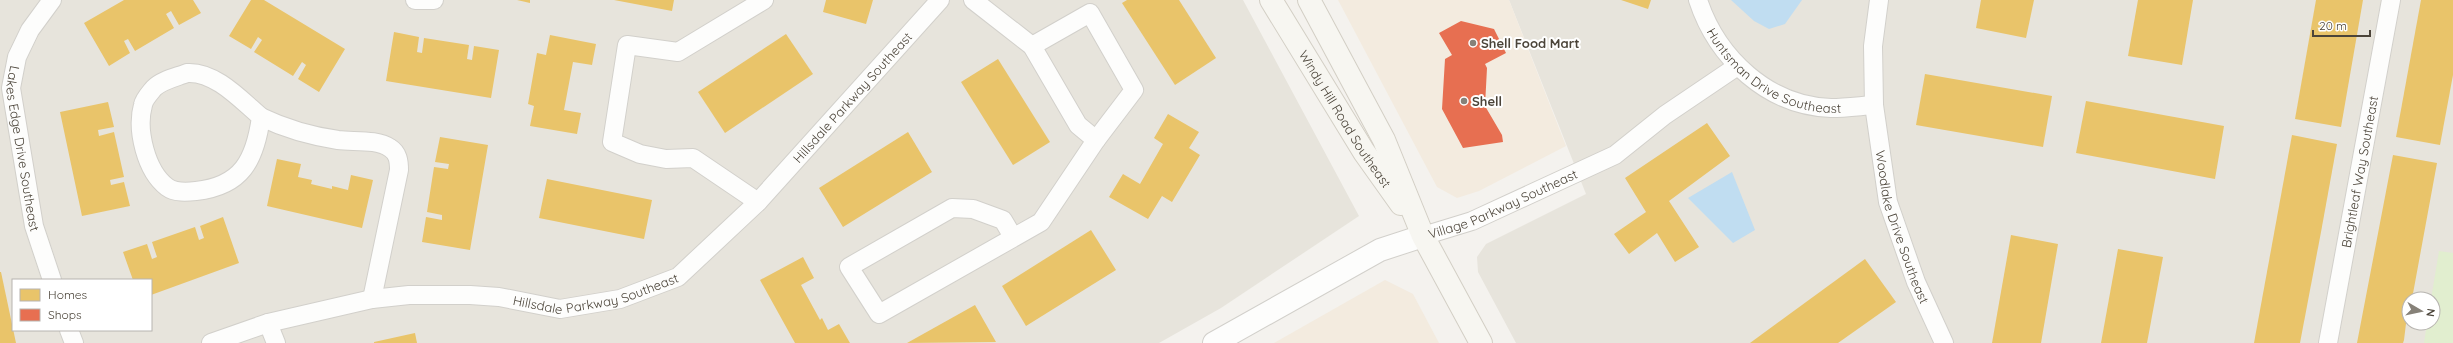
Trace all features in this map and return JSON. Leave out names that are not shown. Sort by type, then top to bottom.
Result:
[{"type":"main road","name":"Windy Hill Road Southeast","points":[[1271,0],[1364,152],[1423,236]]},
{"type":"main road","name":"Windy Hill Road Southeast","points":[[1309,0],[1384,140],[1423,236],[1481,343]]},
{"type":"street","name":"Lakes Edge Drive Southeast","points":[[52,0],[30,30],[17,57],[11,88],[34,226],[52,279]]},
{"type":"street","points":[[415,0],[434,0]]},
{"type":"street","points":[[758,202],[693,158],[666,159],[640,154],[612,142],[627,45],[678,52],[764,0]]},
{"type":"street","name":"Hillsdale Parkway Southeast","points":[[211,343],[268,323],[372,299],[409,295],[470,295],[499,297],[560,309],[620,299],[678,277],[758,202],[940,0]]},
{"type":"street","points":[[973,0],[1032,46],[1078,125],[1096,140]]},
{"type":"street","name":"Huntsman Drive Southeast","points":[[1698,0],[1722,48],[1736,66],[1776,94],[1803,103],[1830,108],[1874,106]]},
{"type":"street","name":"Woodlake Drive Southeast","points":[[1879,0],[1873,46],[1874,106],[1888,202],[1916,282],[1944,343]]},
{"type":"street","name":"Brightleaf Way Southeast","points":[[2328,343],[2391,0]]},
{"type":"street","points":[[1013,237],[1003,220],[974,209],[952,208],[849,267],[879,314],[1041,222],[1096,140],[1134,90],[1090,13],[1032,46]]},
{"type":"street","name":"Village Parkway Southeast","points":[[1214,343],[1380,250],[1472,221],[1615,155],[1665,115],[1736,66]]},
{"type":"street","points":[[261,117],[259,132],[246,167],[236,178],[223,186],[208,190],[176,191],[167,187],[151,166],[144,147],[142,114],[147,96],[156,86],[188,73],[196,73],[209,77],[261,117],[282,127],[311,135],[374,143],[389,147],[395,152],[399,161],[399,170],[372,299]]},
{"type":"street","points":[[268,323],[276,343]]},
{"type":"street","points":[[69,331],[74,343]]},
{"type":"shaded area","points":[[0,0],[1243,0],[1359,216],[1221,308],[1159,343],[0,343]]},
{"type":"shaded area","points":[[1338,0],[1509,0],[1566,146],[1479,191],[1457,198],[1437,187]]},
{"type":"shaded area","points":[[1509,0],[2453,0],[2453,343],[1516,343],[1478,272],[1477,257],[1486,244],[1586,194]]},
{"type":"shaded area","points":[[1385,280],[1413,294],[1439,343],[1274,343]]},
{"type":"green space","points":[[2439,251],[2453,253],[2453,343],[2424,343],[2426,331],[2441,331],[2441,291],[2432,291]]},
{"type":"water","points":[[1731,0],[1802,0],[1785,24],[1769,29],[1754,21]]},
{"type":"water","points":[[1732,172],[1755,230],[1733,243],[1688,198]]},
{"type":"building: Homes","points":[[124,0],[193,0],[201,13],[179,25],[171,11],[166,14],[174,28],[135,51],[128,39],[124,41],[130,53],[109,66],[84,23]]},
{"type":"building: Homes","points":[[251,0],[264,0],[345,49],[319,92],[298,79],[306,65],[302,62],[293,76],[254,52],[262,40],[258,37],[251,49],[229,36]]},
{"type":"building: Homes","points":[[517,0],[530,0],[530,3]]},
{"type":"building: Homes","points":[[614,0],[674,0],[672,11]]},
{"type":"building: Homes","points":[[826,0],[873,0],[866,24],[823,12]]},
{"type":"building: Homes","points":[[1127,0],[1179,0],[1216,58],[1175,85],[1122,3]]},
{"type":"building: Homes","points":[[1621,0],[1651,0],[1648,9]]},
{"type":"building: Homes","points":[[1981,0],[2034,0],[2026,38],[1976,28]]},
{"type":"building: Homes","points":[[2138,0],[2193,0],[2182,65],[2128,56]]},
{"type":"building: Homes","points":[[2316,0],[2363,0],[2341,127],[2295,119]]},
{"type":"building: Homes","points":[[2421,0],[2453,0],[2453,75],[2440,145],[2396,137]]},
{"type":"building: Homes","points":[[394,32],[419,37],[417,52],[422,53],[424,38],[469,45],[467,59],[472,60],[474,46],[499,50],[491,98],[386,81]]},
{"type":"building: Homes","points":[[786,34],[813,74],[725,133],[698,92]]},
{"type":"building: Homes","points":[[550,35],[596,44],[592,65],[573,62],[564,110],[581,113],[577,134],[530,126],[534,106],[528,104],[537,53],[546,55]]},
{"type":"building: Homes","points":[[998,59],[1050,142],[1013,165],[961,82]]},
{"type":"building: Homes","points":[[1925,74],[2052,96],[2043,147],[1916,125]]},
{"type":"building: Homes","points":[[2086,101],[2224,126],[2215,179],[2076,153]]},
{"type":"building: Homes","points":[[108,102],[114,127],[98,130],[99,136],[114,132],[124,177],[110,180],[111,185],[124,182],[130,206],[82,216],[60,112]]},
{"type":"building: Homes","points":[[1168,114],[1199,132],[1189,148],[1200,155],[1172,202],[1162,196],[1148,219],[1109,197],[1123,174],[1140,184],[1163,144],[1154,138]]},
{"type":"building: Homes","points":[[1707,123],[1730,156],[1669,201],[1699,247],[1675,262],[1657,233],[1629,254],[1614,234],[1646,212],[1625,178]]},
{"type":"building: Homes","points":[[908,132],[932,172],[843,227],[819,188]]},
{"type":"building: Homes","points":[[2292,135],[2337,144],[2321,232],[2300,343],[2254,343]]},
{"type":"building: Homes","points":[[440,137],[488,145],[470,250],[422,242],[426,217],[442,220],[442,215],[427,212],[434,167],[448,169],[449,164],[435,162]]},
{"type":"building: Homes","points":[[2393,155],[2437,163],[2413,291],[2401,291],[2401,331],[2405,331],[2403,343],[2357,343]]},
{"type":"building: Homes","points":[[277,159],[301,164],[298,177],[312,180],[311,184],[332,189],[332,186],[348,190],[351,175],[373,180],[362,228],[267,206]]},
{"type":"building: Homes","points":[[547,179],[652,200],[644,239],[539,218]]},
{"type":"building: Homes","points":[[223,217],[239,263],[152,295],[152,279],[133,279],[123,252],[147,244],[152,259],[157,257],[152,242],[195,227],[199,240],[204,238],[200,226]]},
{"type":"building: Homes","points":[[1091,230],[1116,270],[1026,326],[1002,286]]},
{"type":"building: Homes","points":[[2011,235],[2058,244],[2041,343],[1992,343]]},
{"type":"building: Homes","points":[[2118,249],[2163,257],[2147,343],[2101,343]]},
{"type":"building: Homes","points":[[803,257],[814,278],[801,285],[820,320],[822,318],[828,330],[839,324],[850,343],[795,343],[760,280]]},
{"type":"building: Homes","points":[[1865,259],[1896,302],[1838,343],[1750,343]]},
{"type":"building: Homes","points":[[1,272],[12,324],[12,331],[13,331],[16,343],[0,343]]},
{"type":"building: Homes","points":[[975,305],[996,342],[907,343]]},
{"type":"building: Homes","points":[[415,333],[417,343],[374,343],[374,342]]},
{"type":"building: Shops","name":"Shell","points":[[1461,21],[1494,29],[1506,53],[1485,64],[1487,68],[1485,106],[1502,135],[1503,142],[1463,148],[1442,109],[1445,59],[1452,55],[1439,33]]},
{"type":"place","name":"Shell Food Mart","points":[[1473,43]]},
{"type":"place","name":"Shell","points":[[1464,101]]}]
